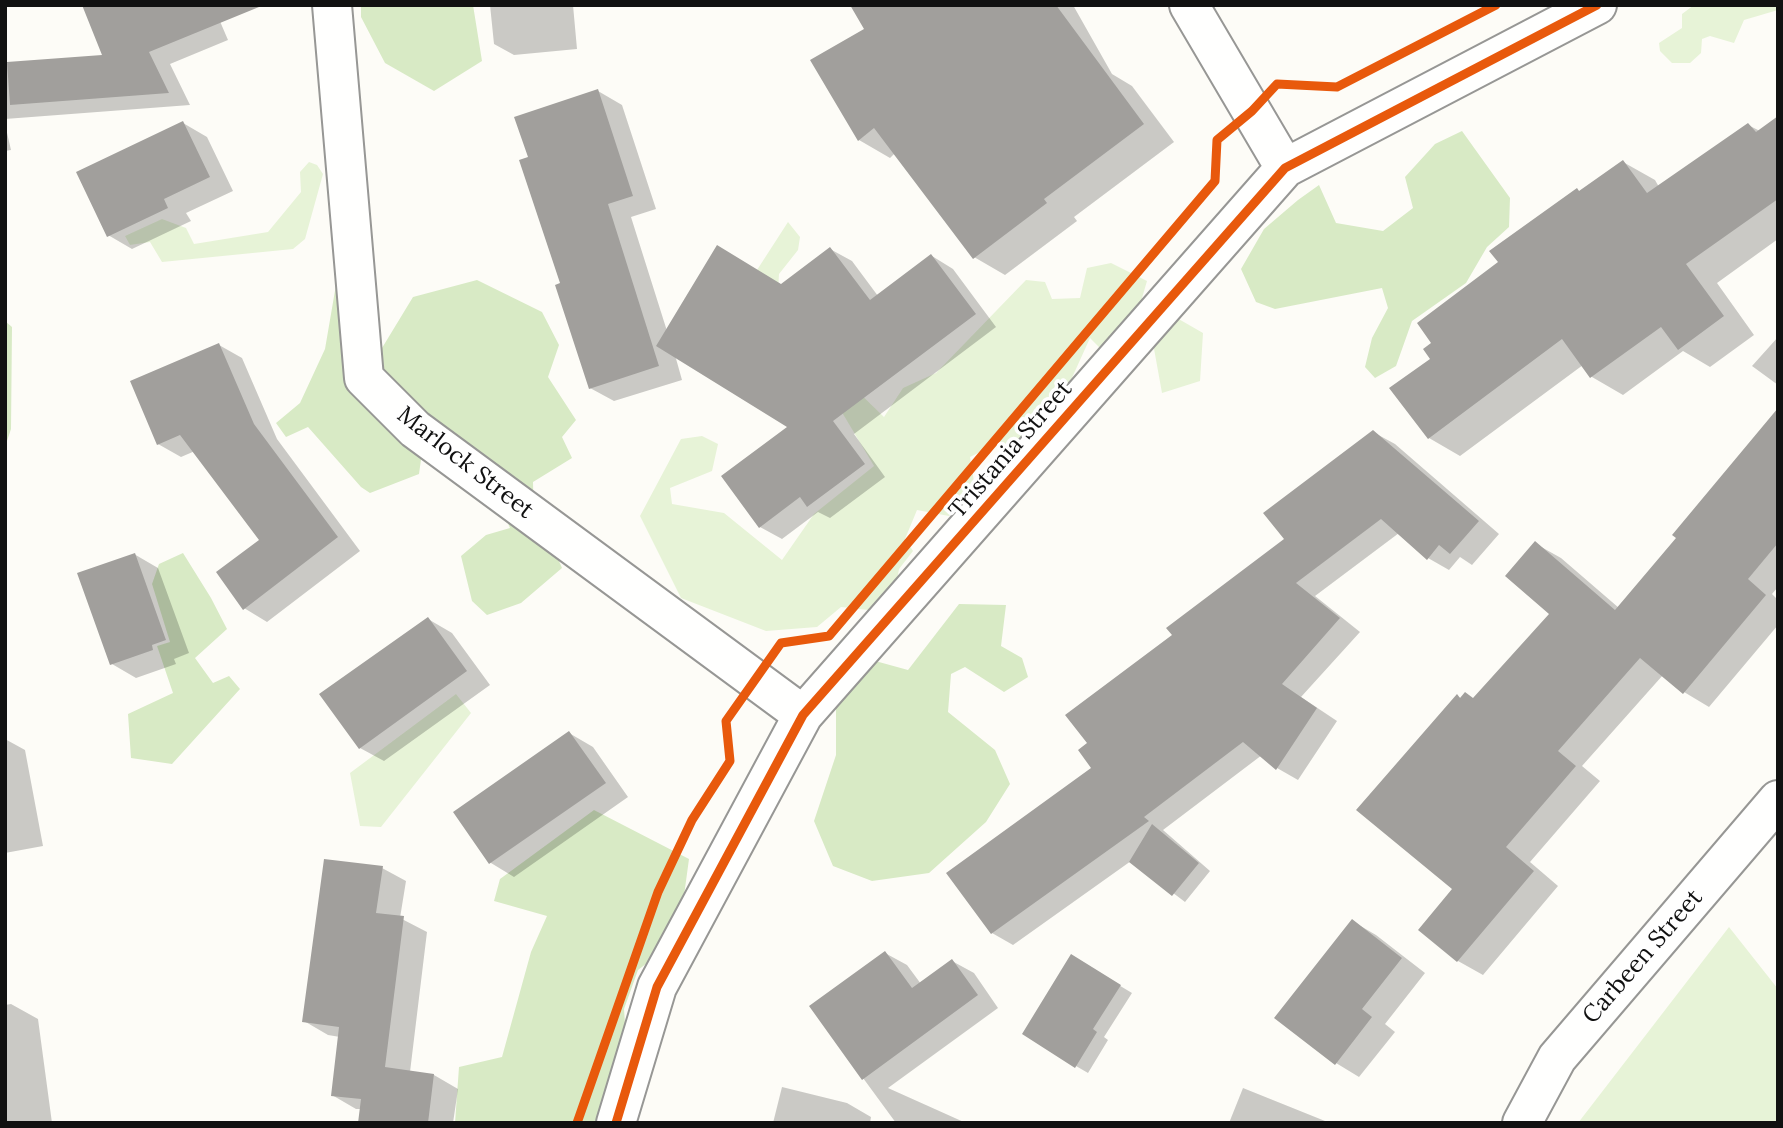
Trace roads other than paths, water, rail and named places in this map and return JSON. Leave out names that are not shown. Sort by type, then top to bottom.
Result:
[{"type":"street","name":"Marlock Street","points":[[332,5],[364,379],[415,429],[803,715]]},
{"type":"street","points":[[1189,5],[1285,168]]},
{"type":"street","name":"Tristania Street","points":[[616,1123],[657,987],[803,715],[1285,168],[1597,5]]},
{"type":"street","name":"Carbeen Street","points":[[1522,1123],[1557,1058],[1778,800]]}]
